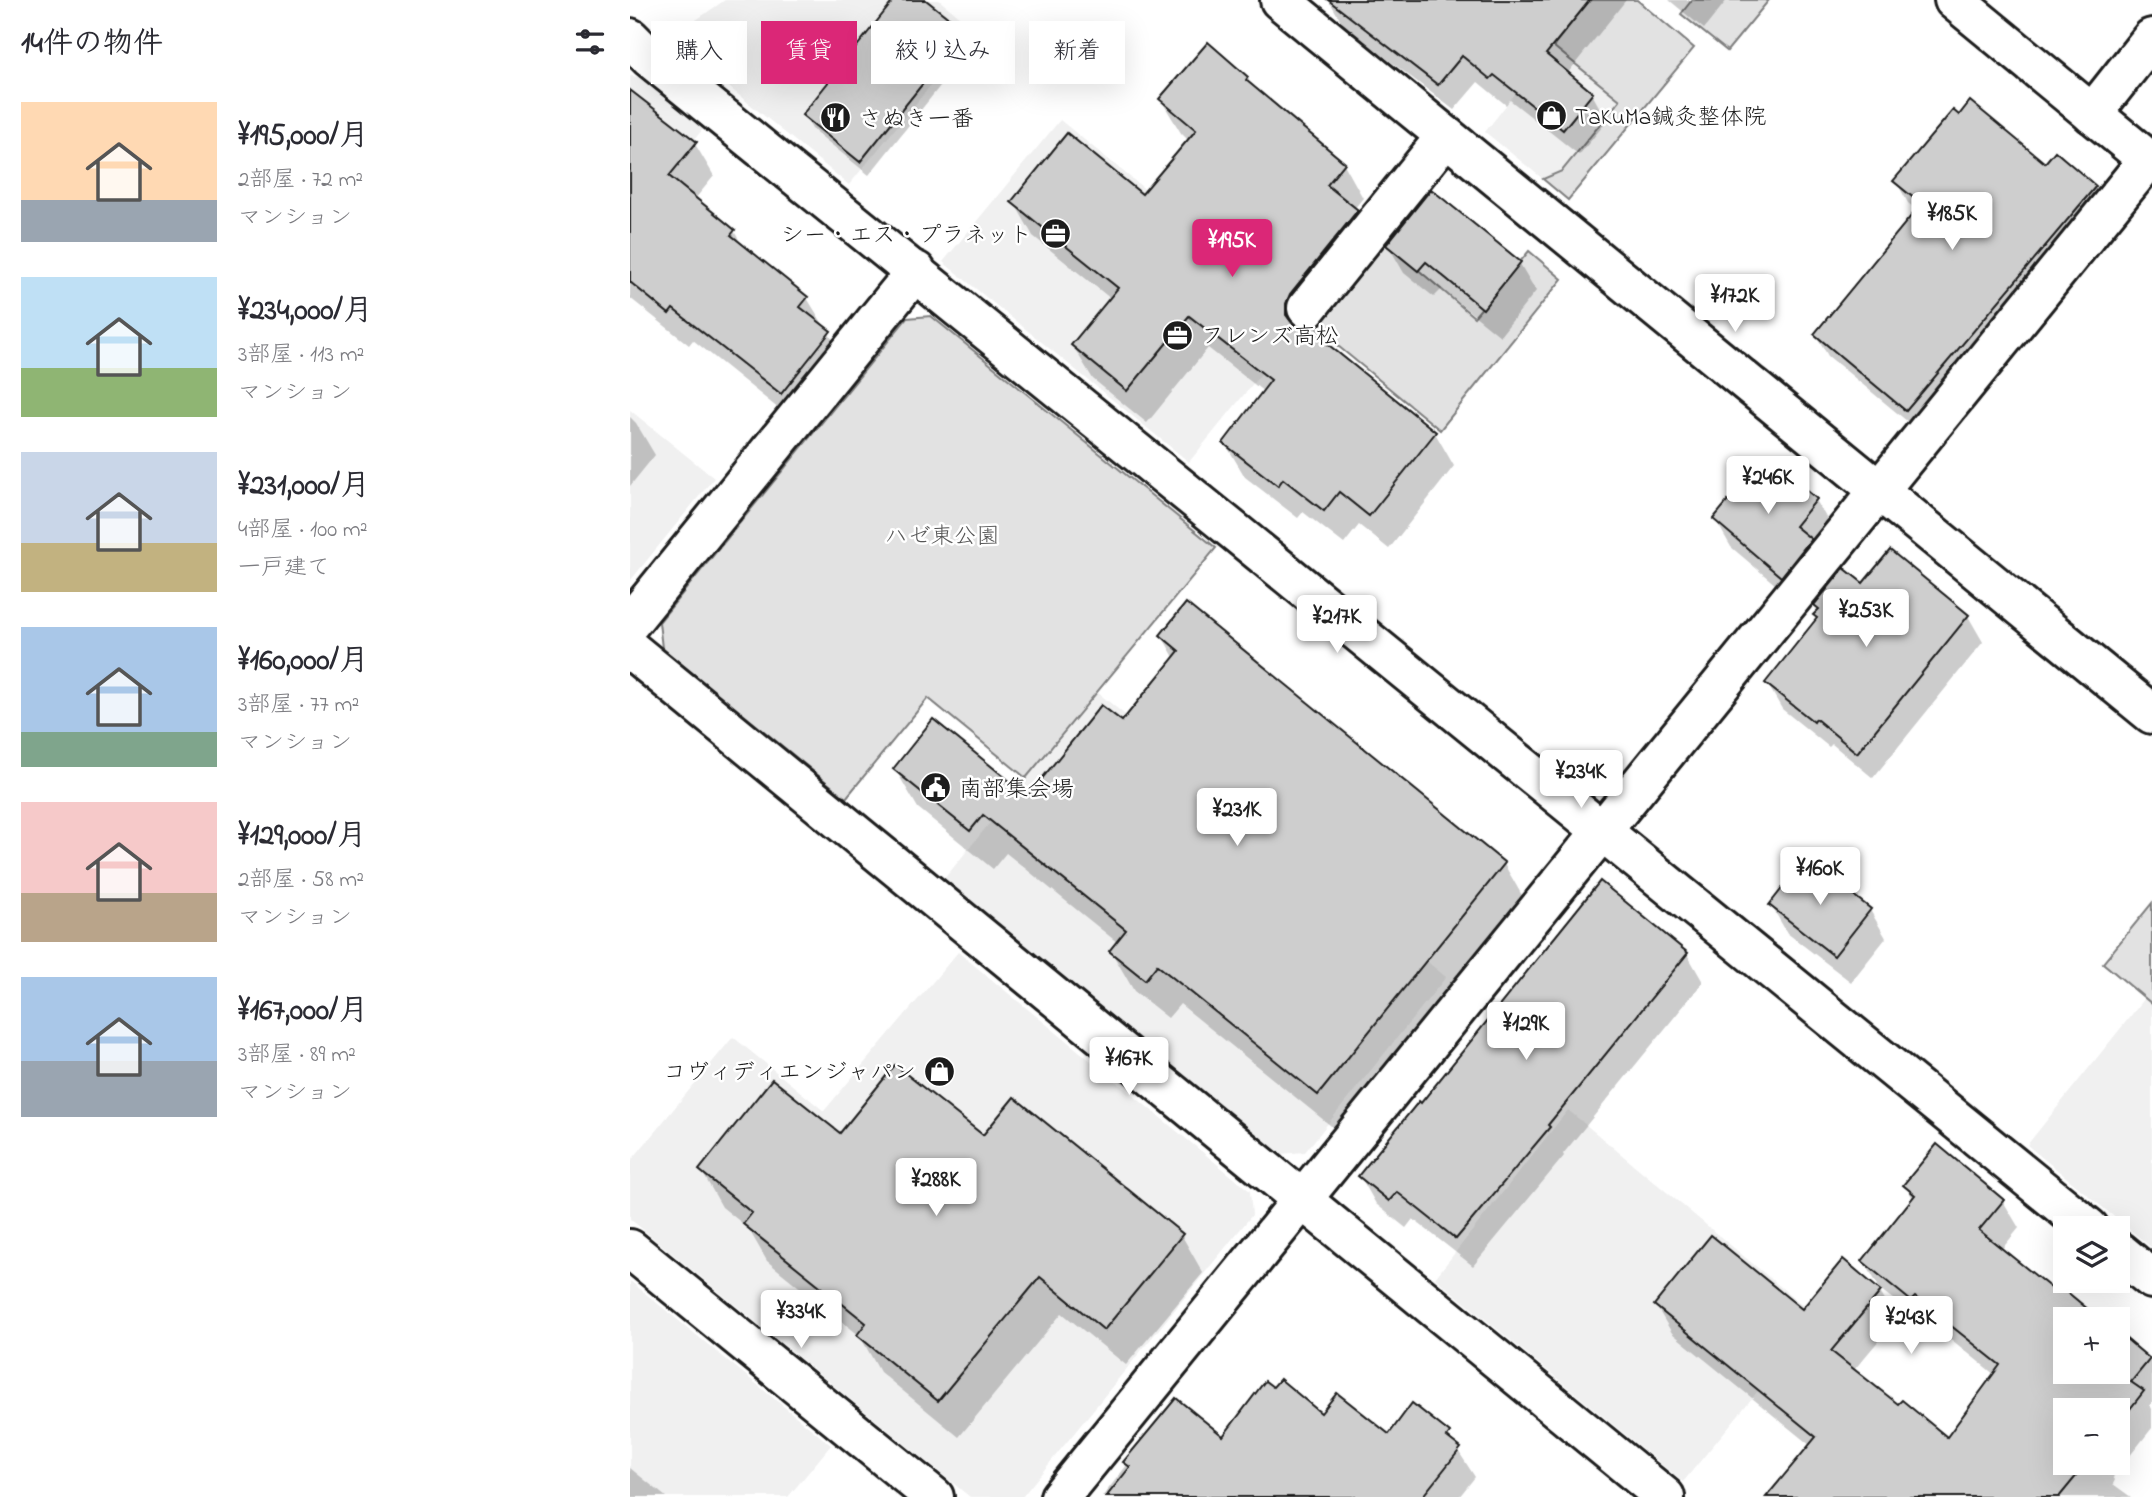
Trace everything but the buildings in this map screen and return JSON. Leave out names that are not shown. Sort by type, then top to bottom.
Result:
[{"type":"street","points":[[1280,0],[2152,714]]},
{"type":"street","points":[[1060,1497],[2150,162],[1954,0]]},
{"type":"street","points":[[630,38],[650,58],[916,271],[2074,1216]]},
{"type":"street","points":[[2092,114],[2152,38]]},
{"type":"street","points":[[1307,308],[1446,136]]},
{"type":"street","points":[[630,622],[916,271]]},
{"type":"street","points":[[630,649],[1665,1497]]},
{"type":"street","points":[[630,1249],[934,1497]]},
{"type":"street","points":[[2130,1261],[2152,1279]]},
{"type":"shaded area","points":[[725,0],[939,0],[965,21],[871,21],[871,84],[932,84],[849,185],[725,84],[747,84],[747,21],[695,21]]},
{"type":"shaded area","name":"TaKuMa鍼灸整体院","points":[[1553,46],[1620,100],[1562,171],[1543,179],[1485,132]]},
{"type":"shaded area","points":[[630,76],[640,77],[703,129],[630,217]]},
{"type":"shaded area","points":[[1060,120],[1305,320],[1189,462],[943,262]]},
{"type":"shaded area","points":[[630,410],[714,478],[630,581]]},
{"type":"shaded area","points":[[1097,692],[1446,977],[1305,1152],[1280,1154],[944,879]]},
{"type":"shaded area","points":[[958,952],[1250,1191],[1252,1215],[1022,1497],[970,1497],[630,1219],[630,1162],[733,1037],[824,1111]]},
{"type":"shaded area","points":[[2145,998],[2152,1004],[2152,1248],[2130,1230],[2130,1216],[2113,1216],[2027,1145]]},
{"type":"shaded area","points":[[1568,1110],[1818,1318],[1683,1482],[1435,1278]]},
{"type":"shaded area","points":[[630,1281],[831,1445],[788,1497],[630,1497]]},
{"type":"green space","points":[[1590,0],[1637,0],[1694,48],[1568,200],[1543,179],[1562,171],[1620,100],[1553,46]]},
{"type":"green space","points":[[1692,0],[1769,0],[1727,51],[1681,14]]},
{"type":"green space","points":[[1383,240],[1474,317],[1529,251],[1562,279],[1440,430],[1310,323]]},
{"type":"green space","name":"ハゼ東公園","points":[[931,316],[1216,548],[1026,778],[928,698],[846,798],[662,648],[659,622],[907,318]]},
{"type":"green space","points":[[2152,903],[2152,1004],[2103,963]]},
{"type":"place","name":"TaKuMa鍼灸整体院","points":[[1552,116]]},
{"type":"place","name":"さぬき一番","points":[[836,118]]},
{"type":"place","name":"シー・エス・プラネット","points":[[1055,234]]},
{"type":"place","name":"フレンズ高松","points":[[1178,335]]},
{"type":"place","name":"南部集会場","points":[[936,788]]},
{"type":"place","name":"コヴィディエンジャパン","points":[[939,1071]]}]
